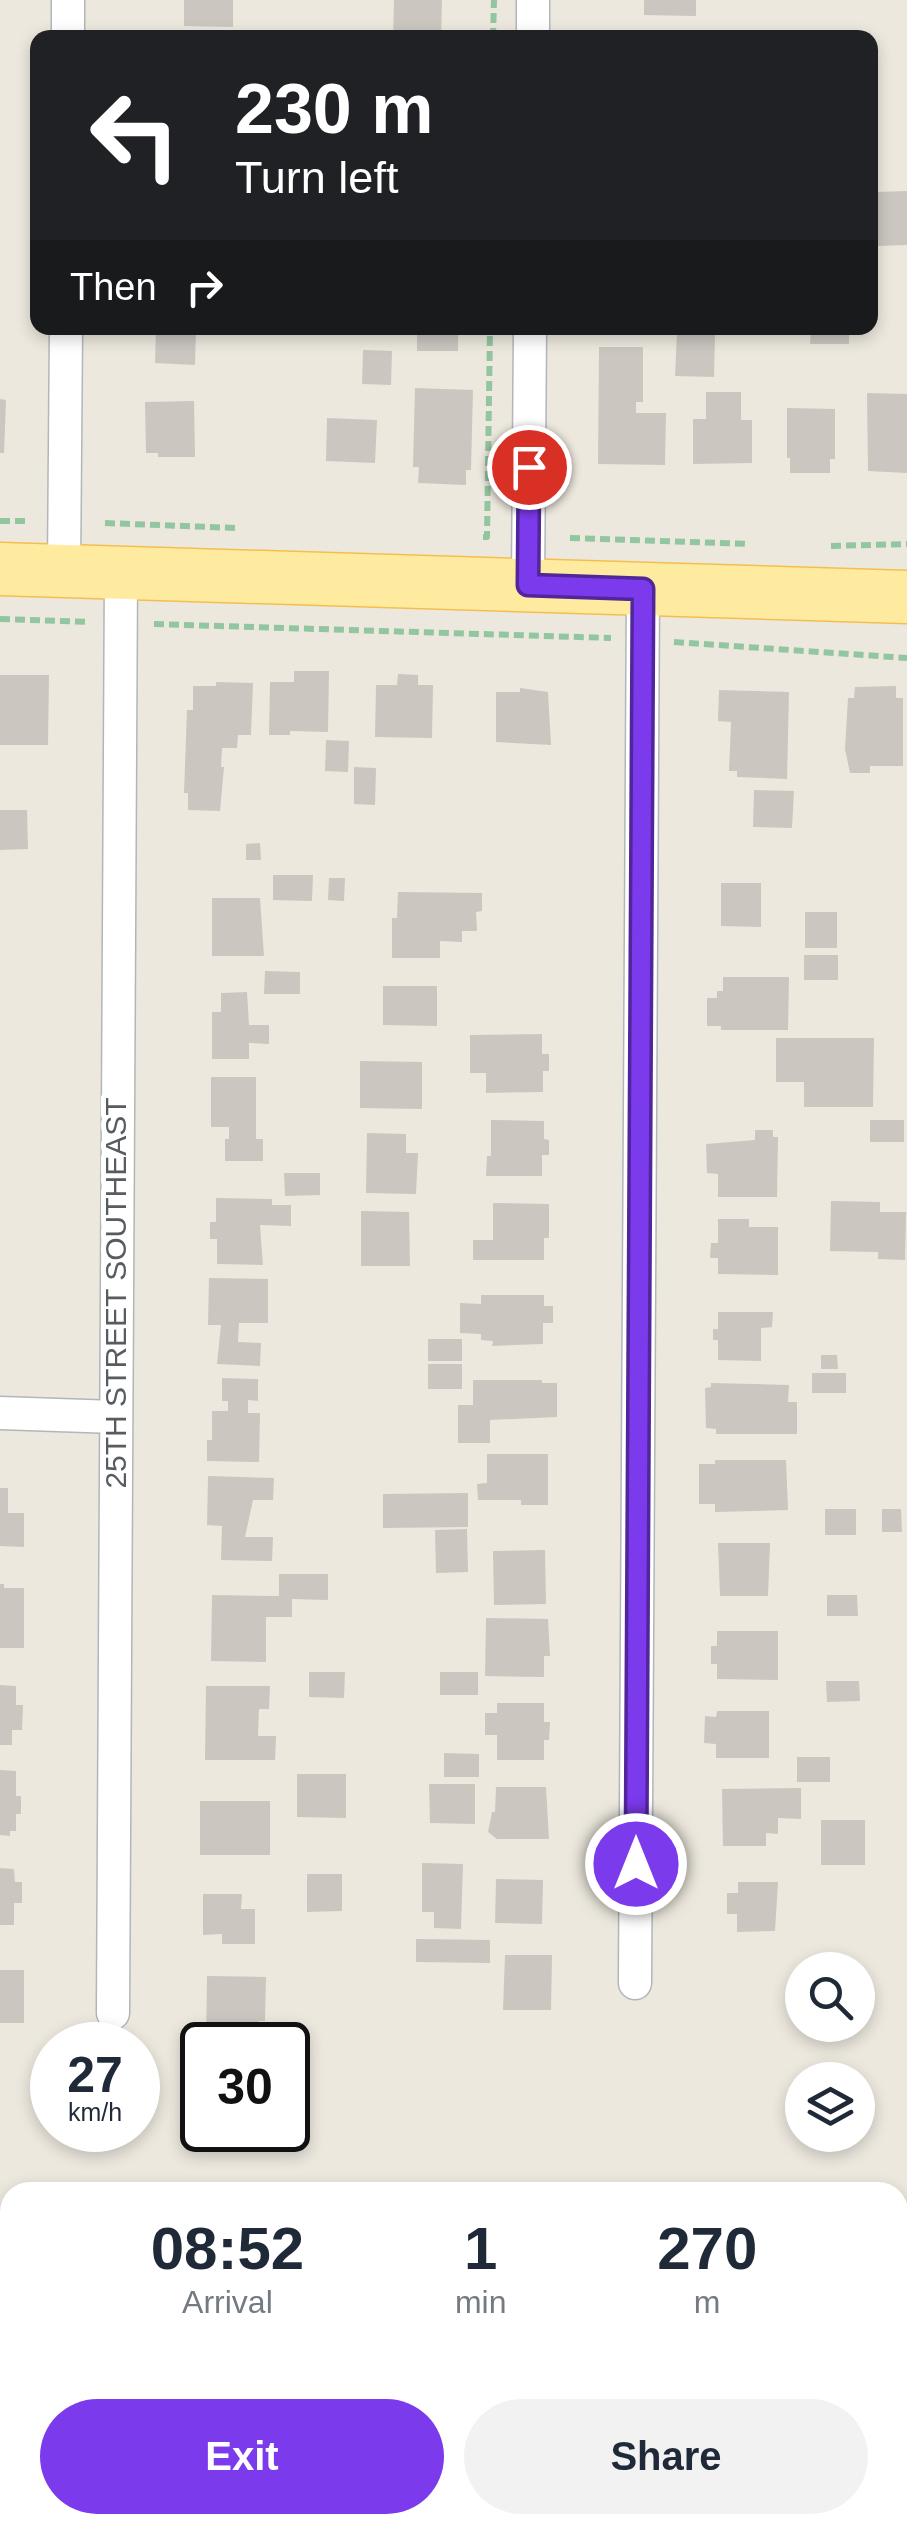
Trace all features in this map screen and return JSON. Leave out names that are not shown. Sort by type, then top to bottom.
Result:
[{"type":"main road","points":[[0,569],[907,597]]},
{"type":"street","points":[[68,0],[68,30]]},
{"type":"street","points":[[533,0],[533,30]]},
{"type":"street","points":[[64,570],[66,335]]},
{"type":"street","points":[[528,585],[530,335]]},
{"type":"street","name":"25TH STREET SOUTHEAST","points":[[113,2013],[121,572]]},
{"type":"street","points":[[635,1982],[643,589]]},
{"type":"street","points":[[0,1413],[115,1417]]},
{"type":"path","points":[[493,30],[494,0]]},
{"type":"path","points":[[468,536],[488,537],[490,335]]},
{"type":"path","points":[[0,520],[26,522]]},
{"type":"path","points":[[105,524],[240,528]]},
{"type":"path","points":[[570,538],[760,544]]},
{"type":"path","points":[[817,546],[907,544]]},
{"type":"path","points":[[0,619],[90,622]]},
{"type":"path","points":[[153,624],[612,638]]},
{"type":"path","points":[[672,642],[907,658]]},
{"type":"building","points":[[184,0],[233,0],[233,27],[184,26]]},
{"type":"building","points":[[394,0],[442,0],[441,30],[393,30]]},
{"type":"building","points":[[644,0],[696,0],[696,16],[644,15]]},
{"type":"building","points":[[907,191],[907,245],[878,246],[878,192]]},
{"type":"building","points":[[156,335],[196,335],[195,365],[155,363]]},
{"type":"building","points":[[417,335],[458,335],[458,351],[417,351]]},
{"type":"building","points":[[677,335],[715,335],[714,377],[675,376]]},
{"type":"building","points":[[811,335],[849,335],[849,344],[810,344]]},
{"type":"building","points":[[599,347],[643,347],[643,402],[636,402],[636,413],[666,413],[665,465],[598,464]]},
{"type":"building","points":[[363,350],[392,351],[391,385],[362,384]]},
{"type":"building","points":[[415,388],[473,390],[471,470],[466,470],[466,485],[418,483],[419,467],[413,467]]},
{"type":"building","points":[[706,392],[741,392],[741,420],[752,420],[752,463],[693,464],[693,419],[706,419]]},
{"type":"building","points":[[867,393],[907,394],[907,473],[868,471]]},
{"type":"building","points":[[0,399],[6,400],[4,453],[0,453]]},
{"type":"building","points":[[194,401],[195,457],[158,457],[158,453],[146,453],[145,402]]},
{"type":"building","points":[[787,408],[835,409],[835,459],[830,459],[830,473],[790,473]]},
{"type":"building","points":[[327,418],[377,420],[375,463],[326,461]]},
{"type":"building","points":[[294,671],[329,671],[328,732],[269,735],[270,682],[294,682]]},
{"type":"building","points":[[398,674],[418,675],[418,685],[433,685],[432,738],[375,737],[376,685],[397,685]]},
{"type":"building","points":[[0,675],[49,675],[48,745],[0,745]]},
{"type":"building","points":[[216,682],[253,683],[251,735],[238,735],[237,748],[222,748],[220,811],[188,810],[188,793],[184,793],[187,710],[193,710],[193,686],[216,686]]},
{"type":"building","points":[[896,686],[896,698],[903,698],[903,766],[870,766],[870,773],[850,773],[845,749],[848,698],[854,698],[855,687]]},
{"type":"building","points":[[520,688],[548,692],[551,745],[496,742],[496,692],[520,692]]},
{"type":"building","points":[[719,690],[789,692],[787,779],[737,777],[737,771],[729,771],[731,722],[718,721]]},
{"type":"building","points":[[326,740],[349,741],[348,772],[325,771]]},
{"type":"building","points":[[354,767],[376,768],[375,805],[354,804]]},
{"type":"building","points":[[754,790],[794,791],[792,828],[753,827]]},
{"type":"building","points":[[0,810],[27,810],[28,849],[0,850]]},
{"type":"building","points":[[260,843],[261,860],[246,860],[246,844]]},
{"type":"building","points":[[273,875],[313,875],[312,901],[273,900]]},
{"type":"building","points":[[329,878],[345,878],[344,901],[328,900]]},
{"type":"building","points":[[721,883],[761,883],[761,927],[721,926]]},
{"type":"building","points":[[398,892],[482,893],[482,911],[476,912],[477,931],[462,931],[462,942],[440,941],[440,958],[392,958],[392,918],[397,918]]},
{"type":"building","points":[[212,898],[260,898],[264,956],[212,956]]},
{"type":"building","points":[[805,912],[837,912],[837,948],[805,948]]},
{"type":"building","points":[[804,955],[838,955],[838,980],[804,980]]},
{"type":"building","points":[[265,971],[300,972],[300,994],[264,994]]},
{"type":"building","points":[[723,977],[789,977],[788,1030],[721,1030],[721,1026],[707,1026],[707,998],[717,998],[717,991],[723,991]]},
{"type":"building","points":[[383,986],[437,986],[437,1026],[383,1025]]},
{"type":"building","points":[[247,992],[249,1025],[269,1025],[269,1044],[249,1043],[249,1059],[212,1059],[212,1012],[221,1012],[221,993]]},
{"type":"building","points":[[542,1034],[542,1054],[549,1054],[549,1071],[543,1071],[543,1092],[486,1093],[486,1073],[470,1073],[470,1035]]},
{"type":"building","points":[[776,1038],[874,1038],[873,1107],[804,1107],[804,1082],[776,1082]]},
{"type":"building","points":[[360,1061],[422,1062],[422,1109],[360,1108]]},
{"type":"building","points":[[211,1077],[256,1077],[256,1139],[263,1139],[263,1161],[225,1161],[229,1127],[211,1127]]},
{"type":"building","points":[[491,1120],[544,1121],[549,1155],[542,1155],[542,1176],[486,1176],[487,1156],[491,1156]]},
{"type":"building","points":[[870,1120],[904,1120],[904,1142],[870,1142]]},
{"type":"building","points":[[755,1130],[773,1130],[773,1137],[778,1137],[777,1197],[718,1197],[718,1174],[707,1173],[706,1144],[755,1140]]},
{"type":"building","points":[[367,1133],[406,1134],[406,1153],[418,1153],[416,1194],[366,1193]]},
{"type":"building","points":[[284,1173],[320,1173],[320,1195],[285,1196]]},
{"type":"building","points":[[216,1198],[272,1199],[272,1205],[291,1205],[291,1226],[260,1225],[263,1265],[217,1264],[217,1239],[210,1239],[210,1222],[216,1222]]},
{"type":"building","points":[[831,1201],[880,1202],[880,1212],[906,1212],[905,1260],[878,1259],[878,1252],[830,1251]]},
{"type":"building","points":[[493,1203],[549,1204],[549,1238],[544,1238],[544,1260],[473,1260],[473,1240],[493,1240]]},
{"type":"building","points":[[361,1211],[409,1212],[410,1266],[361,1266]]},
{"type":"building","points":[[718,1219],[749,1219],[749,1227],[778,1227],[778,1275],[718,1274],[718,1258],[710,1258],[711,1243],[718,1243]]},
{"type":"building","points":[[209,1278],[268,1279],[268,1323],[239,1323],[238,1342],[261,1343],[260,1366],[217,1364],[221,1325],[208,1325]]},
{"type":"building","points":[[481,1295],[544,1295],[544,1306],[553,1306],[553,1323],[543,1323],[543,1344],[492,1346],[493,1341],[481,1340],[481,1334],[460,1333],[460,1303],[481,1304]]},
{"type":"building","points":[[718,1312],[773,1312],[772,1327],[761,1328],[761,1361],[718,1360],[718,1340],[713,1340],[713,1329],[718,1329]]},
{"type":"building","points":[[428,1339],[462,1339],[462,1361],[428,1361]]},
{"type":"building","points":[[821,1355],[837,1355],[838,1369],[821,1369]]},
{"type":"building","points":[[428,1364],[462,1364],[462,1389],[428,1389]]},
{"type":"building","points":[[812,1373],[846,1373],[846,1393],[812,1393]]},
{"type":"building","points":[[222,1378],[258,1379],[258,1401],[248,1400],[248,1413],[260,1413],[259,1462],[207,1461],[212,1411],[228,1411],[228,1401],[222,1401]]},
{"type":"building","points":[[473,1380],[557,1383],[557,1417],[490,1420],[490,1443],[458,1443],[458,1405],[473,1405]]},
{"type":"building","points":[[711,1383],[789,1385],[788,1402],[797,1402],[797,1434],[716,1434],[716,1429],[706,1428],[705,1388],[711,1387]]},
{"type":"building","points":[[487,1454],[548,1454],[548,1505],[521,1505],[521,1500],[478,1500],[477,1484],[487,1483]]},
{"type":"building","points":[[715,1460],[786,1460],[788,1510],[715,1512],[715,1504],[699,1504],[699,1464],[715,1464]]},
{"type":"building","points":[[208,1476],[274,1478],[273,1500],[253,1500],[245,1537],[273,1537],[272,1561],[221,1560],[222,1526],[207,1525]]},
{"type":"building","points":[[0,1488],[8,1488],[8,1513],[24,1513],[24,1547],[0,1546]]},
{"type":"building","points":[[468,1493],[468,1527],[383,1528],[383,1494]]},
{"type":"building","points":[[825,1509],[856,1509],[856,1535],[825,1535]]},
{"type":"building","points":[[882,1509],[901,1509],[902,1532],[882,1532]]},
{"type":"building","points":[[467,1529],[468,1572],[436,1573],[435,1530]]},
{"type":"building","points":[[718,1543],[770,1543],[768,1596],[720,1596]]},
{"type":"building","points":[[545,1550],[546,1604],[494,1605],[493,1551]]},
{"type":"building","points":[[279,1574],[328,1574],[328,1600],[292,1599],[292,1617],[266,1617],[266,1662],[211,1661],[212,1595],[279,1596]]},
{"type":"building","points":[[0,1584],[4,1588],[24,1588],[24,1648],[0,1648]]},
{"type":"building","points":[[827,1595],[857,1595],[858,1616],[827,1616]]},
{"type":"building","points":[[486,1618],[548,1619],[550,1656],[544,1656],[544,1677],[485,1676]]},
{"type":"building","points":[[717,1631],[778,1631],[778,1680],[717,1679],[717,1664],[711,1664],[711,1646],[717,1646]]},
{"type":"building","points":[[309,1672],[345,1672],[344,1698],[309,1697]]},
{"type":"building","points":[[440,1672],[478,1672],[478,1695],[440,1695]]},
{"type":"building","points":[[826,1681],[859,1681],[860,1701],[827,1702]]},
{"type":"building","points":[[0,1685],[16,1686],[16,1705],[23,1705],[22,1730],[12,1730],[12,1745],[0,1745]]},
{"type":"building","points":[[206,1686],[270,1686],[269,1709],[259,1709],[258,1736],[276,1736],[275,1760],[205,1760]]},
{"type":"building","points":[[497,1703],[544,1703],[544,1722],[550,1722],[549,1740],[544,1740],[544,1760],[497,1760],[497,1735],[485,1735],[485,1713],[497,1713]]},
{"type":"building","points":[[717,1711],[769,1711],[769,1758],[716,1758],[716,1744],[704,1743],[705,1716],[716,1717]]},
{"type":"building","points":[[444,1753],[479,1754],[479,1777],[444,1777]]},
{"type":"building","points":[[797,1757],[830,1757],[830,1782],[797,1782]]},
{"type":"building","points":[[0,1770],[16,1771],[16,1796],[21,1796],[21,1814],[16,1814],[16,1831],[10,1831],[10,1836],[0,1835]]},
{"type":"building","points":[[297,1774],[346,1774],[346,1818],[297,1817]]},
{"type":"building","points":[[429,1784],[475,1784],[475,1824],[430,1823]]},
{"type":"building","points":[[496,1787],[546,1787],[549,1839],[497,1839],[488,1832],[495,1812]]},
{"type":"building","points":[[801,1788],[801,1819],[778,1818],[778,1834],[766,1833],[766,1846],[723,1846],[722,1789]]},
{"type":"building","points":[[200,1801],[270,1801],[270,1855],[200,1855]]},
{"type":"building","points":[[821,1820],[865,1820],[865,1865],[821,1865]]},
{"type":"building","points":[[422,1863],[463,1864],[461,1929],[434,1928],[434,1912],[422,1912]]},
{"type":"building","points":[[0,1868],[14,1869],[15,1882],[22,1882],[22,1903],[14,1903],[14,1925],[0,1925]]},
{"type":"building","points":[[307,1874],[342,1874],[342,1911],[307,1912]]},
{"type":"building","points":[[496,1879],[543,1880],[542,1924],[495,1923]]},
{"type":"building","points":[[738,1882],[778,1882],[775,1931],[737,1932],[737,1914],[727,1914],[727,1893],[738,1893]]},
{"type":"building","points":[[203,1894],[242,1894],[241,1909],[255,1909],[255,1944],[222,1944],[222,1934],[203,1935]]},
{"type":"building","points":[[416,1939],[490,1940],[490,1963],[416,1962]]},
{"type":"building","points":[[505,1955],[552,1955],[551,2010],[503,2010]]},
{"type":"building","points":[[0,1970],[24,1970],[24,2023],[0,2023]]},
{"type":"building","points":[[207,1976],[266,1977],[265,2021],[206,2022]]},
{"type":"route","points":[[529,467],[528,585],[643,589],[636,1864]]}]
